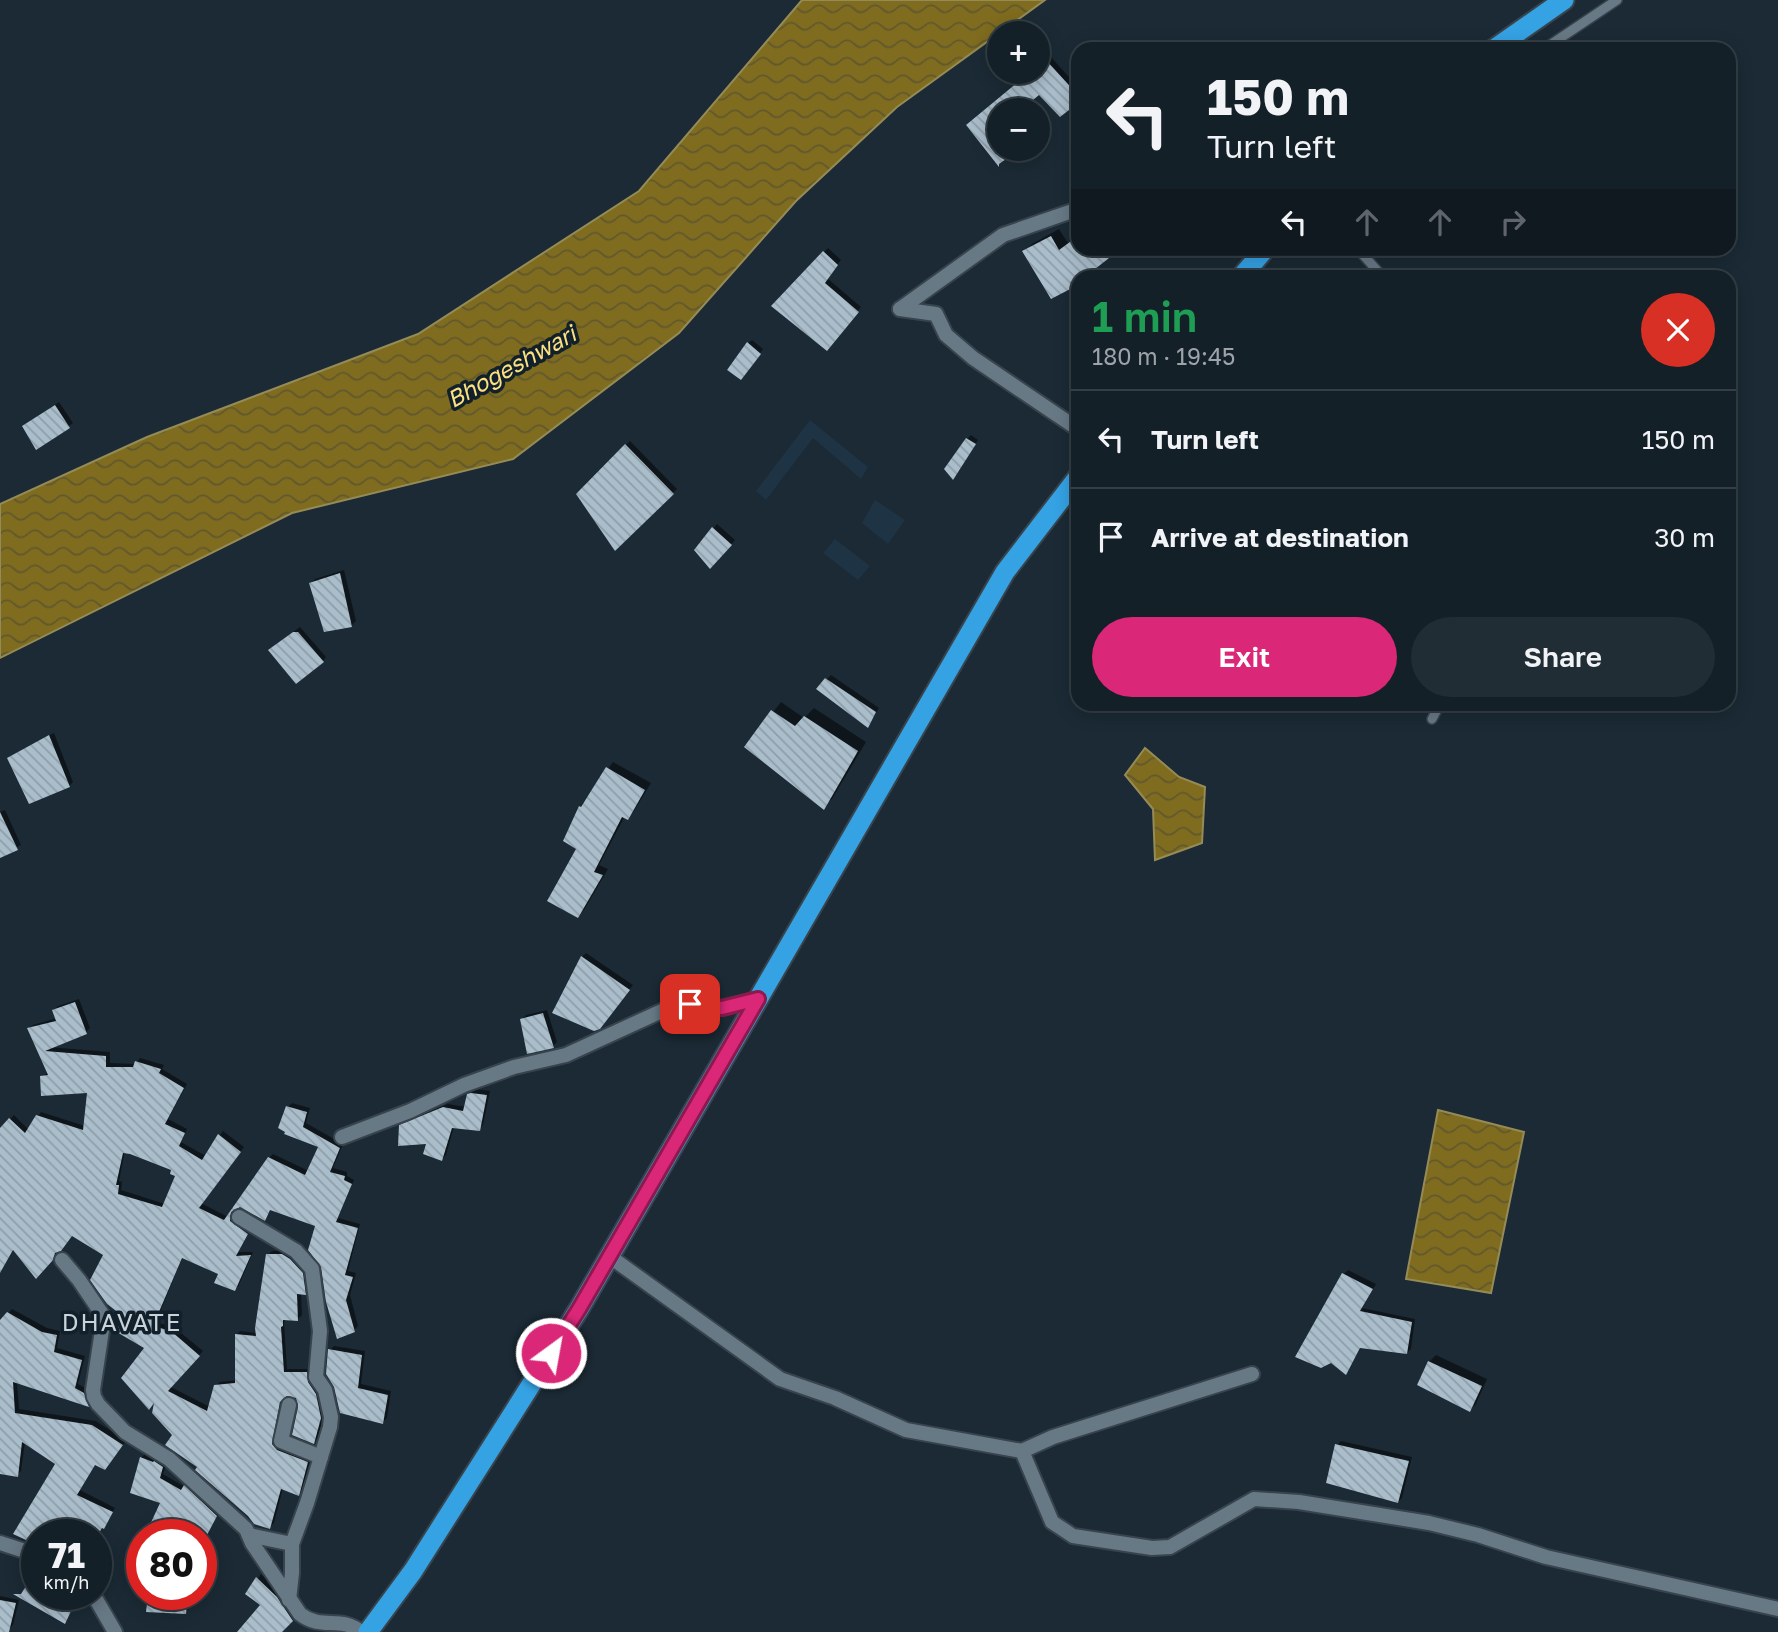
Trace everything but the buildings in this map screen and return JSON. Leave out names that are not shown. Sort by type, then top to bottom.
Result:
[{"type":"highway","points":[[1504,42],[1564,0]]},
{"type":"highway","points":[[1247,270],[1259,256]]},
{"type":"highway","points":[[368,1632],[413,1571],[579,1309],[1005,572],[1071,486]]},
{"type":"street","points":[[1071,211],[1003,235],[900,309],[936,314],[946,335],[973,358],[1071,424]]},
{"type":"street","points":[[342,1137],[410,1111],[464,1085],[514,1067],[566,1055],[677,1004],[722,1008],[758,999]]},
{"type":"street","points":[[239,1217],[296,1251],[312,1269],[320,1331],[316,1377],[325,1390],[331,1416],[321,1457],[292,1544],[289,1600]]},
{"type":"street","points":[[609,1256],[780,1379],[835,1398],[906,1430],[1022,1451],[1053,1437],[1252,1374]]},
{"type":"street","points":[[62,1261],[79,1280],[104,1317],[93,1390],[93,1397],[98,1404],[125,1432],[169,1459],[246,1529],[300,1614],[309,1621],[342,1623],[361,1632]]},
{"type":"street","points":[[289,1405],[281,1441],[321,1457]]},
{"type":"street","points":[[1022,1451],[1052,1522],[1073,1536],[1152,1548],[1170,1547],[1254,1499],[1313,1504],[1429,1523],[1478,1535],[1546,1557],[1778,1609]]},
{"type":"street","points":[[249,1535],[292,1544]]},
{"type":"street","points":[[0,1543],[21,1550]]},
{"type":"street","points":[[102,1610],[115,1632]]},
{"type":"lane","points":[[1554,42],[1617,0]]},
{"type":"lane","points":[[1364,256],[1377,270]]},
{"type":"lane","points":[[1433,719],[1437,711]]},
{"type":"shaded area","points":[[810,420],[868,467],[861,479],[813,438],[766,500],[756,491]]},
{"type":"shaded area","points":[[875,500],[905,520],[888,544],[862,523]]},
{"type":"shaded area","points":[[835,539],[870,566],[858,580],[823,553]]},
{"type":"water","name":"Bhogeshwari","points":[[802,0],[1045,0],[1016,21],[987,21],[987,42],[897,107],[796,201],[679,333],[513,459],[292,513],[0,658],[0,504],[147,437],[418,334],[639,191]]},
{"type":"water","points":[[1145,748],[1179,777],[1205,787],[1202,843],[1155,860],[1153,809],[1125,775]]},
{"type":"water","points":[[1438,1110],[1524,1132],[1491,1293],[1406,1279]]},
{"type":"district","name":"DHAVATE","points":[[122,1321]]},
{"type":"route","points":[[551,1353],[758,999],[722,1008],[690,1004]]}]
